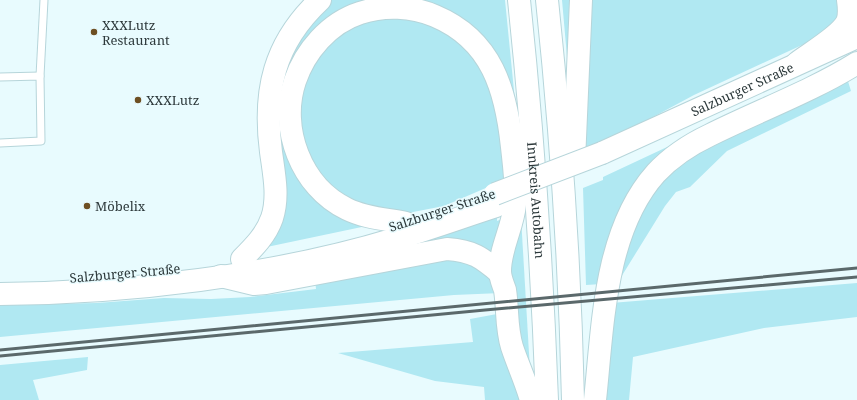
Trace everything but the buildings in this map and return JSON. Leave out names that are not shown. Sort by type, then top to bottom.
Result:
[{"type":"main road","points":[[242,259],[266,231],[272,218],[276,202],[276,184],[268,124],[268,102],[278,60],[287,41],[298,24],[320,0]]},
{"type":"main road","name":"Innkreis Autobahn","points":[[519,0],[530,102],[542,266],[547,400]]},
{"type":"main road","name":"Innkreis Autobahn","points":[[547,0],[556,78],[564,198],[572,322],[573,400]]},
{"type":"main road","points":[[564,198],[574,171],[581,0]]},
{"type":"main road","points":[[797,63],[841,30],[847,21],[849,9],[848,0]]},
{"type":"main road","points":[[406,223],[365,216],[346,208],[330,198],[314,183],[303,165],[293,145],[290,128],[289,106],[294,82],[302,62],[316,42],[337,25],[358,14],[378,8],[401,8],[426,12],[448,21],[468,34],[478,46],[496,74],[505,102],[510,126],[516,202],[514,218],[500,259],[500,273],[512,346],[531,400]]},
{"type":"main road","name":"Salzburger Straße","points":[[602,159],[797,63],[857,37]]},
{"type":"main road","name":"Salzburger Straße","points":[[0,294],[43,293],[131,287],[221,276],[335,255],[395,239],[602,159],[857,52]]},
{"type":"main road","points":[[595,400],[603,322],[618,245],[625,222],[638,197],[656,173],[679,153],[709,136],[857,63]]},
{"type":"main road","name":"Salzburger Straße","points":[[0,281],[47,280],[131,274],[242,259],[315,246],[495,200]]},
{"type":"main road","points":[[221,276],[254,284],[266,283],[448,249],[466,250],[481,257],[500,273]]},
{"type":"lane","points":[[0,143],[42,141],[40,76],[44,0]]},
{"type":"lane","points":[[0,77],[40,76]]},
{"type":"shaded area","points":[[328,0],[505,0],[515,101],[512,101],[487,45],[379,1],[302,51],[289,152],[376,224],[262,248],[273,104],[296,35]]},
{"type":"shaded area","points":[[562,0],[574,0],[568,68]]},
{"type":"shaded area","points":[[589,0],[841,0],[843,10],[828,33],[694,95],[642,123],[585,148]]},
{"type":"shaded area","points":[[403,14],[461,36],[499,100],[509,178],[444,206],[408,213],[379,213],[329,189],[301,146],[298,88],[308,64],[351,23]]},
{"type":"shaded area","points":[[847,78],[851,91],[727,151],[690,187],[676,192],[665,206],[618,282],[638,209],[681,159]]},
{"type":"shaded area","points":[[682,140],[602,284],[586,285],[583,188],[603,180],[603,177]]},
{"type":"shaded area","points":[[497,215],[497,221],[507,217],[493,257],[371,252]]},
{"type":"shaded area","points":[[521,217],[530,370],[514,332],[507,257]]},
{"type":"shaded area","points":[[448,256],[474,263],[486,270],[496,283],[501,293],[454,295],[0,337],[0,305],[97,303],[164,298],[211,299],[250,297],[316,289],[315,279]]},
{"type":"shaded area","points":[[857,283],[857,317],[764,328],[633,357],[629,400],[601,400],[611,303]]},
{"type":"shaded area","points":[[497,314],[503,356],[526,400],[485,400],[484,387],[435,381],[338,353],[473,342],[470,319]]},
{"type":"shaded area","points":[[88,357],[87,370],[33,380],[39,400],[0,400],[0,365]]},
{"type":"railway","points":[[0,350],[857,268]]},
{"type":"railway","points":[[0,356],[485,310],[857,277]]},
{"type":"place","name":"XXXLutz Restaurant","points":[[94,32]]},
{"type":"place","name":"XXXLutz","points":[[138,100]]},
{"type":"place","name":"Möbelix","points":[[87,206]]}]
